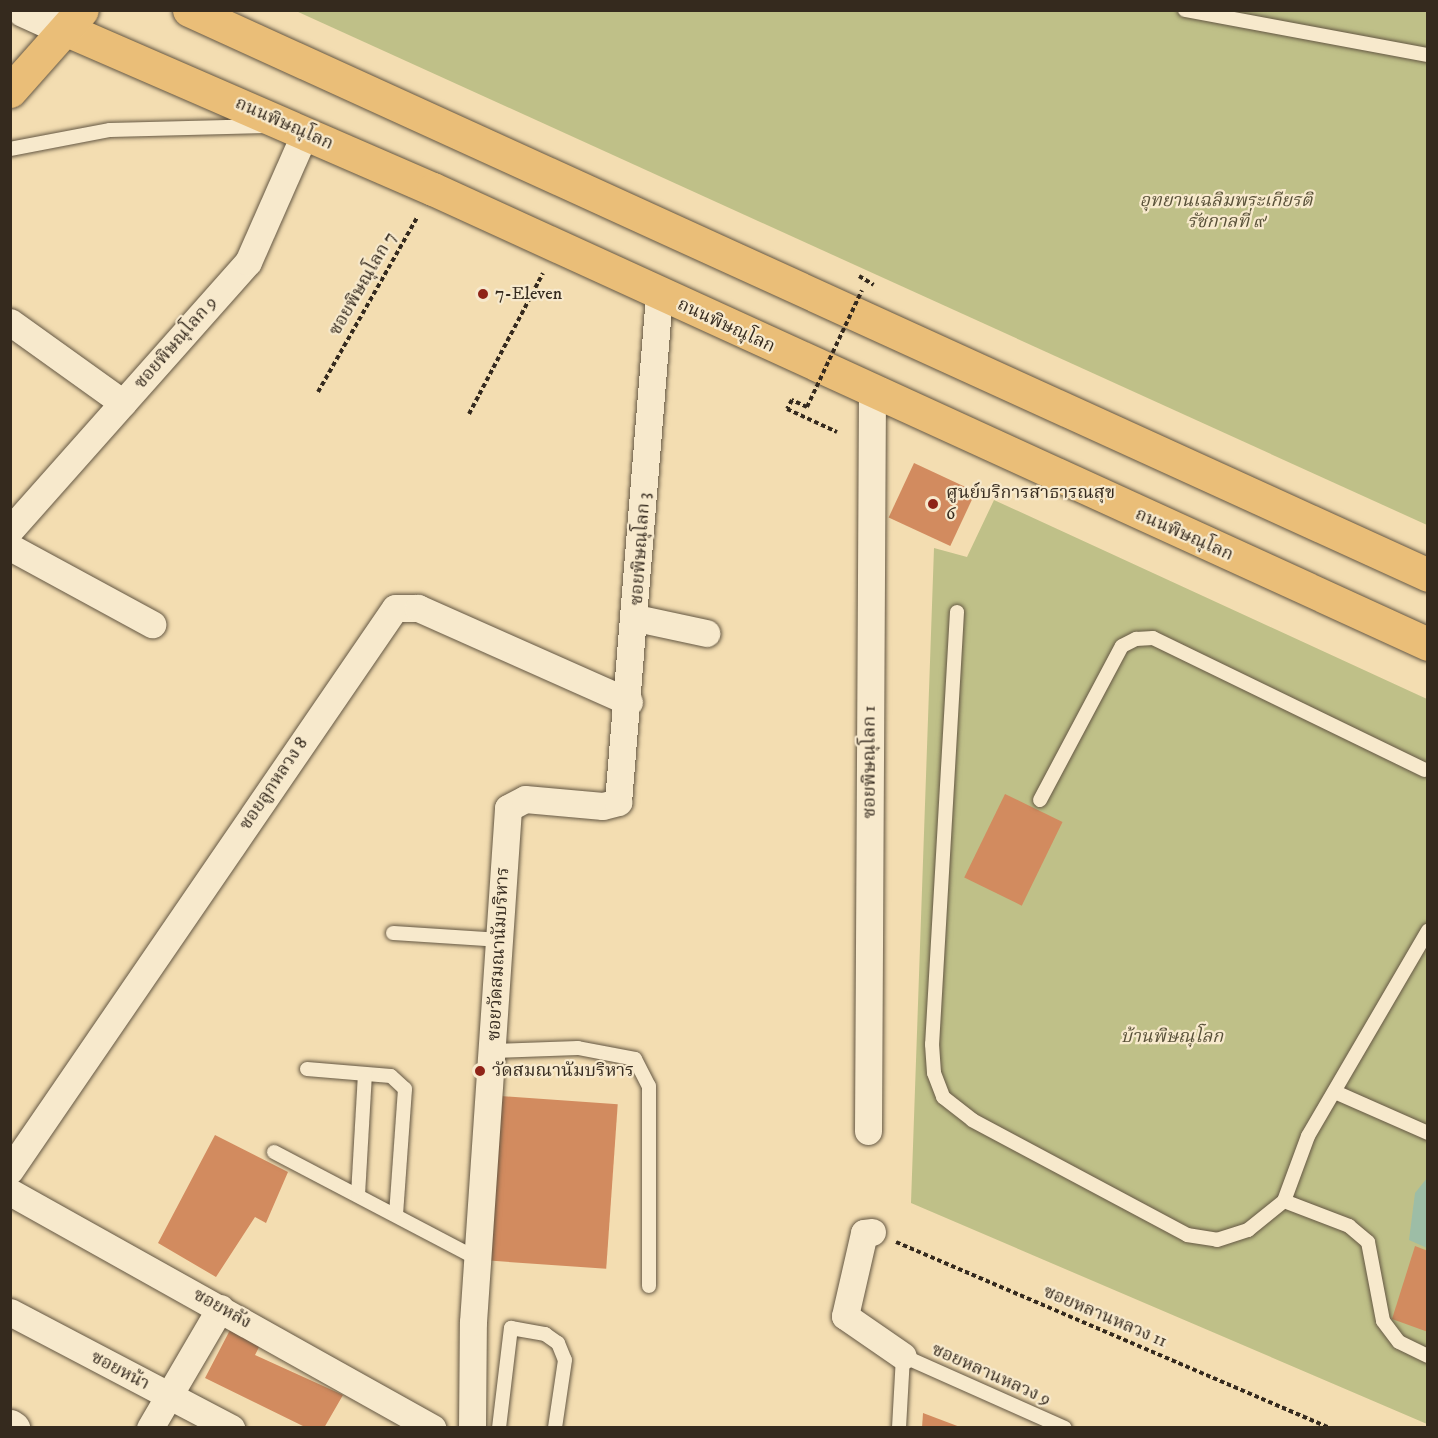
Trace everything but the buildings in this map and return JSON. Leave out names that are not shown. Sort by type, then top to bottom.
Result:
[{"type":"main road","name":"ถนนพิษณุโลก","points":[[22,10],[74,20],[296,129],[433,189],[872,394],[1428,644]]},
{"type":"main road","points":[[189,10],[1428,575]]},
{"type":"main road","points":[[10,91],[74,20]]},
{"type":"street","name":"ซอยพิษณุโลก 9","points":[[10,530],[248,262],[296,129]]},
{"type":"street","name":"ซอยพิษณุโลก 3","points":[[618,802],[636,618],[659,296]]},
{"type":"street","points":[[10,322],[123,404]]},
{"type":"street","name":"ซอยพิษณุโลก 1","points":[[868,1131],[872,394]]},
{"type":"street","points":[[10,548],[152,624]]},
{"type":"street","name":"ซอยลูกหลวง 8","points":[[10,1170],[395,608],[418,608],[629,702]]},
{"type":"street","points":[[636,618],[706,633]]},
{"type":"street","name":"ซอยวัดสมณานัมบริหาร","points":[[472,1428],[478,1260],[502,940],[508,808],[525,799],[603,806],[618,802]]},
{"type":"street","name":"ซอยหลัง","points":[[10,1192],[433,1428]]},
{"type":"street","points":[[872,1232],[864,1233],[845,1316],[903,1356]]},
{"type":"street","points":[[150,1428],[220,1308]]},
{"type":"street","name":"ซอยหน้า","points":[[10,1312],[231,1428]]},
{"type":"lane","points":[[1185,10],[1428,56]]},
{"type":"lane","points":[[10,149],[110,130],[296,129]]},
{"type":"lane","points":[[957,612],[932,1044],[934,1073],[943,1097],[972,1120],[1187,1235],[1218,1240],[1248,1230],[1284,1201],[1308,1136],[1428,932]]},
{"type":"lane","points":[[1040,800],[1122,646],[1136,639],[1154,638],[1427,769]]},
{"type":"lane","points":[[393,933],[502,940]]},
{"type":"lane","points":[[494,1052],[578,1048],[635,1059],[649,1086],[649,1286]]},
{"type":"lane","points":[[307,1069],[391,1076],[405,1089],[396,1214]]},
{"type":"lane","points":[[358,1195],[365,1074]]},
{"type":"lane","points":[[1335,1092],[1428,1133]]},
{"type":"lane","points":[[274,1152],[396,1214],[478,1260]]},
{"type":"lane","points":[[1284,1201],[1349,1226],[1368,1242],[1383,1321],[1398,1342],[1428,1356]]},
{"type":"lane","points":[[499,1428],[511,1328],[545,1334],[558,1343],[565,1360],[555,1428]]},
{"type":"lane","points":[[899,1428],[903,1356]]},
{"type":"lane","name":"ซอยหลานหลวง 9","points":[[903,1356],[1065,1428]]},
{"type":"path","name":"ซอยพิษณุโลก 7","points":[[318,392],[433,189]]},
{"type":"path","points":[[469,414],[556,248]]},
{"type":"path","points":[[837,432],[787,409],[792,400],[807,407],[862,290]]},
{"type":"path","name":"ซอยหลานหลวง 11","points":[[872,1232],[1329,1428]]},
{"type":"green space","name":"อุทยานเฉลิมพระเกียรติ รัชกาลที่ ๙","points":[[296,11],[1427,11],[1427,525]]},
{"type":"green space","name":"บ้านพิษณุโลก","points":[[994,500],[1427,699],[1427,1424],[911,1203],[934,548],[967,557]]},
{"type":"shaded area","points":[[1427,1178],[1428,1248],[1409,1240],[1415,1193]]},
{"type":"place","name":"7-Eleven","points":[[483,294]]},
{"type":"place","name":"ศูนย์บริการสาธารณสุข 6","points":[[933,504]]},
{"type":"place","name":"วัดสมณานัมบริหาร","points":[[480,1071]]}]
